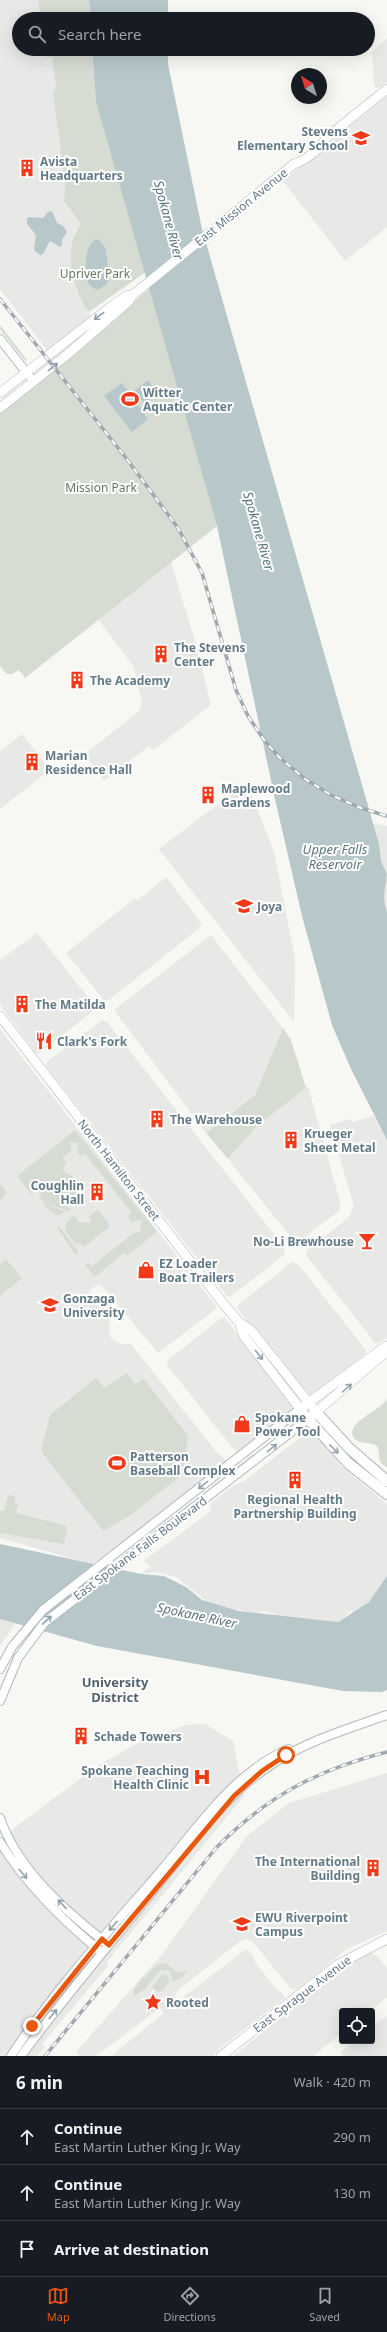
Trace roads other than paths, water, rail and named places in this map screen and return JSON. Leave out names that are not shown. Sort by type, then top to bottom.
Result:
[{"type":"highway","points":[[313,1416],[387,1481]]},
{"type":"highway","points":[[313,1416],[348,1463],[386,1493]]},
{"type":"main road","name":"East Mission Avenue","points":[[0,408],[124,305],[133,294],[294,164],[297,158],[320,140],[326,138],[387,88]]},
{"type":"main road","name":"East Mission Avenue","points":[[0,393],[109,308],[126,296],[133,294]]},
{"type":"main road","name":"North Hamilton Street","points":[[0,1016],[239,1322],[251,1330],[308,1402],[313,1416]]},
{"type":"main road","name":"North Hamilton Street","points":[[239,1322],[244,1336],[300,1409],[313,1416]]},
{"type":"main road","points":[[300,1409],[387,1345]]},
{"type":"main road","points":[[313,1416],[387,1351]]},
{"type":"main road","name":"East Sprague Avenue","points":[[221,2056],[337,1965],[387,1939]]},
{"type":"street","points":[[0,339],[33,381]]},
{"type":"street","name":"East Spokane Falls Boulevard","points":[[0,1670],[12,1647],[43,1610],[300,1409]]},
{"type":"street","name":"East Spokane Falls Boulevard","points":[[0,1701],[10,1671],[22,1650],[44,1623],[135,1551],[313,1416]]},
{"type":"street","points":[[21,2056],[102,1952],[234,1796],[271,1765],[304,1745],[387,1715]]},
{"type":"street","points":[[11,2056],[32,2026],[95,1947],[233,1787],[252,1770],[277,1754],[299,1745],[304,1745]]},
{"type":"street","points":[[1,1827],[14,1850],[29,1869],[68,1911],[109,1945]]},
{"type":"street","points":[[0,1842],[14,1863],[54,1910],[102,1952]]},
{"type":"water","points":[[89,0],[168,0],[168,12],[90,12]]},
{"type":"water","name":"Upper Falls Reservoir","points":[[93,56],[168,56],[168,64],[202,229],[379,844],[381,861],[387,874],[384,901],[387,911],[387,1140],[352,1071],[332,1025],[302,916],[275,799],[217,526],[96,102]]},
{"type":"water","points":[[52,211],[57,223],[63,226],[67,232],[60,247],[50,241],[43,254],[40,255],[34,250],[36,235],[27,224],[27,219],[29,217],[43,218],[48,212]]},
{"type":"water","points":[[96,239],[99,240],[106,249],[109,279],[107,284],[97,290],[89,285],[86,274],[87,254],[92,243]]},
{"type":"water","points":[[148,380],[152,386],[144,392],[150,400],[145,404],[134,391]]},
{"type":"water","points":[[122,383],[148,419],[132,432],[104,396]]},
{"type":"water","name":"Spokane River","points":[[0,1544],[141,1574],[164,1576],[186,1587],[202,1600],[239,1611],[338,1622],[369,1602],[387,1576],[387,1690],[382,1692],[343,1691],[97,1646],[0,1619]]},
{"type":"railway","points":[[0,299],[126,458],[178,528],[202,573],[236,690],[248,716],[264,740],[279,757],[305,779],[331,795],[361,808],[387,816]]},
{"type":"railway","points":[[45,2056],[216,1848],[235,1830],[254,1814],[294,1787],[338,1767],[387,1752]]},
{"type":"place","name":"Stevens Elementary School","points":[[361,138]]},
{"type":"place","name":"Avista Headquarters","points":[[27,168]]},
{"type":"place","name":"Witter Aquatic Center","points":[[130,399]]},
{"type":"place","name":"The Stevens Center","points":[[161,654]]},
{"type":"place","name":"The Academy","points":[[77,680]]},
{"type":"place","name":"Marian Residence Hall","points":[[32,762]]},
{"type":"place","name":"Maplewood Gardens","points":[[208,795]]},
{"type":"place","name":"Joya","points":[[244,906]]},
{"type":"place","name":"The Matilda","points":[[22,1004]]},
{"type":"place","name":"Clark's Fork","points":[[44,1041]]},
{"type":"place","name":"The Warehouse","points":[[157,1119]]},
{"type":"place","name":"Krueger Sheet Metal","points":[[291,1140]]},
{"type":"place","name":"Coughlin Hall","points":[[97,1192]]},
{"type":"place","name":"No-Li Brewhouse","points":[[367,1241]]},
{"type":"place","name":"EZ Loader Boat Trailers","points":[[146,1270]]},
{"type":"place","name":"Gonzaga University","points":[[50,1305]]},
{"type":"place","name":"Spokane Power Tool","points":[[242,1424]]},
{"type":"place","name":"Patterson Baseball Complex","points":[[117,1463]]},
{"type":"place","name":"Regional Health Partnership Building","points":[[295,1480]]},
{"type":"place","name":"Schade Towers","points":[[81,1736]]},
{"type":"place","name":"Spokane Teaching Health Clinic","points":[[202,1777]]},
{"type":"place","name":"The International Building","points":[[373,1868]]},
{"type":"place","name":"EWU Riverpoint Campus","points":[[242,1924]]},
{"type":"place","name":"Rooted","points":[[153,2002]]},
{"type":"district","name":"University District","points":[[115,1690]]},
{"type":"park label","name":"Upriver Park","points":[[95,273]]},
{"type":"park label","name":"Mission Park","points":[[101,487]]}]
